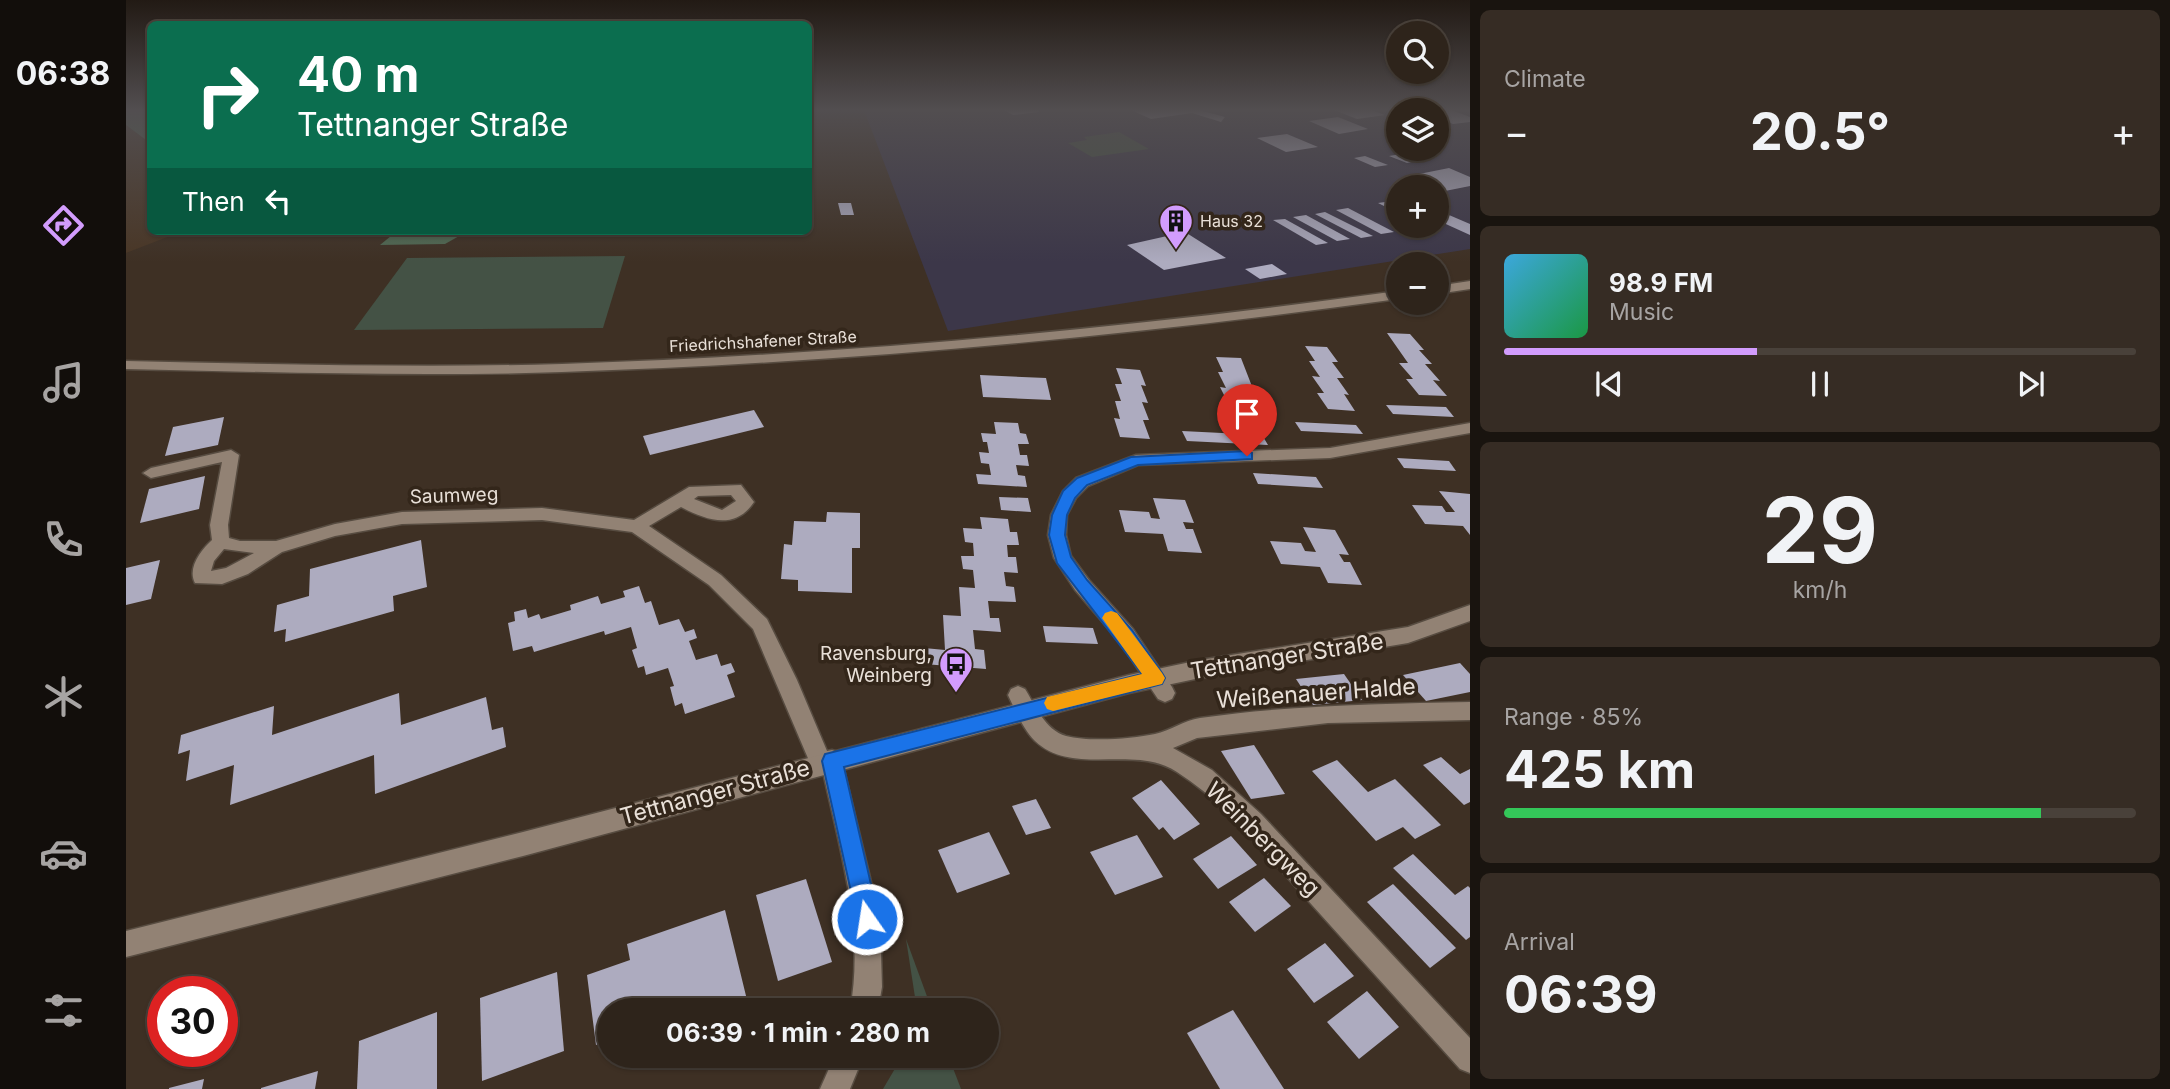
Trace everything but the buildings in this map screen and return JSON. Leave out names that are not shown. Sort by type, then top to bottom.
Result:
[{"type":"street","points":[[1449,288],[1470,285]]},
{"type":"street","name":"Friedrichshafener Straße","points":[[126,365],[412,370],[617,366],[818,357],[1070,337],[1248,317],[1386,297]]},
{"type":"street","points":[[1160,686],[1126,635],[1082,585],[1063,558],[1057,535],[1059,515],[1069,495],[1082,482],[1136,460],[1330,453],[1470,428]]},
{"type":"street","points":[[151,473],[231,456],[219,525],[221,542]]},
{"type":"street","points":[[636,526],[681,500]]},
{"type":"street","name":"Saumweg","points":[[276,547],[232,573],[214,579],[201,578],[202,567],[209,552],[221,542],[240,547],[276,547],[335,530],[402,518],[542,514],[636,526],[715,580],[760,624],[811,734],[827,762],[867,919],[869,987],[867,998]]},
{"type":"street","name":"Tettnanger Straße","points":[[126,944],[536,840],[827,762],[1023,702],[1160,686],[1408,635],[1470,613]]},
{"type":"street","name":"Weinbergweg","points":[[1023,702],[1045,736],[1062,746],[1127,748],[1162,754],[1185,765],[1220,793],[1270,840],[1470,1059]]},
{"type":"street","name":"Weißenauer Halde","points":[[1127,748],[1157,744],[1196,728],[1328,714],[1470,711]]},
{"type":"street","points":[[835,1089],[844,1068]]},
{"type":"shaded area","points":[[126,161],[147,161],[147,235],[173,235],[126,253]]},
{"type":"shaded area","points":[[883,161],[1449,161],[1470,161],[1470,249],[1449,252],[1386,252],[1386,262],[948,331]]},
{"type":"green space","points":[[392,235],[461,235],[445,244],[380,245]]},
{"type":"green space","points":[[625,256],[603,328],[354,330],[407,258]]},
{"type":"green space","points":[[906,939],[928,998],[915,998]]},
{"type":"green space","points":[[895,1068],[953,1068],[961,1089],[883,1089]]},
{"type":"slow traffic","points":[[1053,703],[1156,678],[1111,618]]},
{"type":"place","name":"Haus 32","points":[[1176,251]]},
{"type":"place","name":"Ravensburg, Weinberg","points":[[956,694]]},
{"type":"route","points":[[867,919],[832,761],[1014,712],[1156,678],[1126,635],[1082,585],[1063,558],[1057,535],[1059,515],[1069,495],[1082,482],[1136,460],[1247,456]]}]
